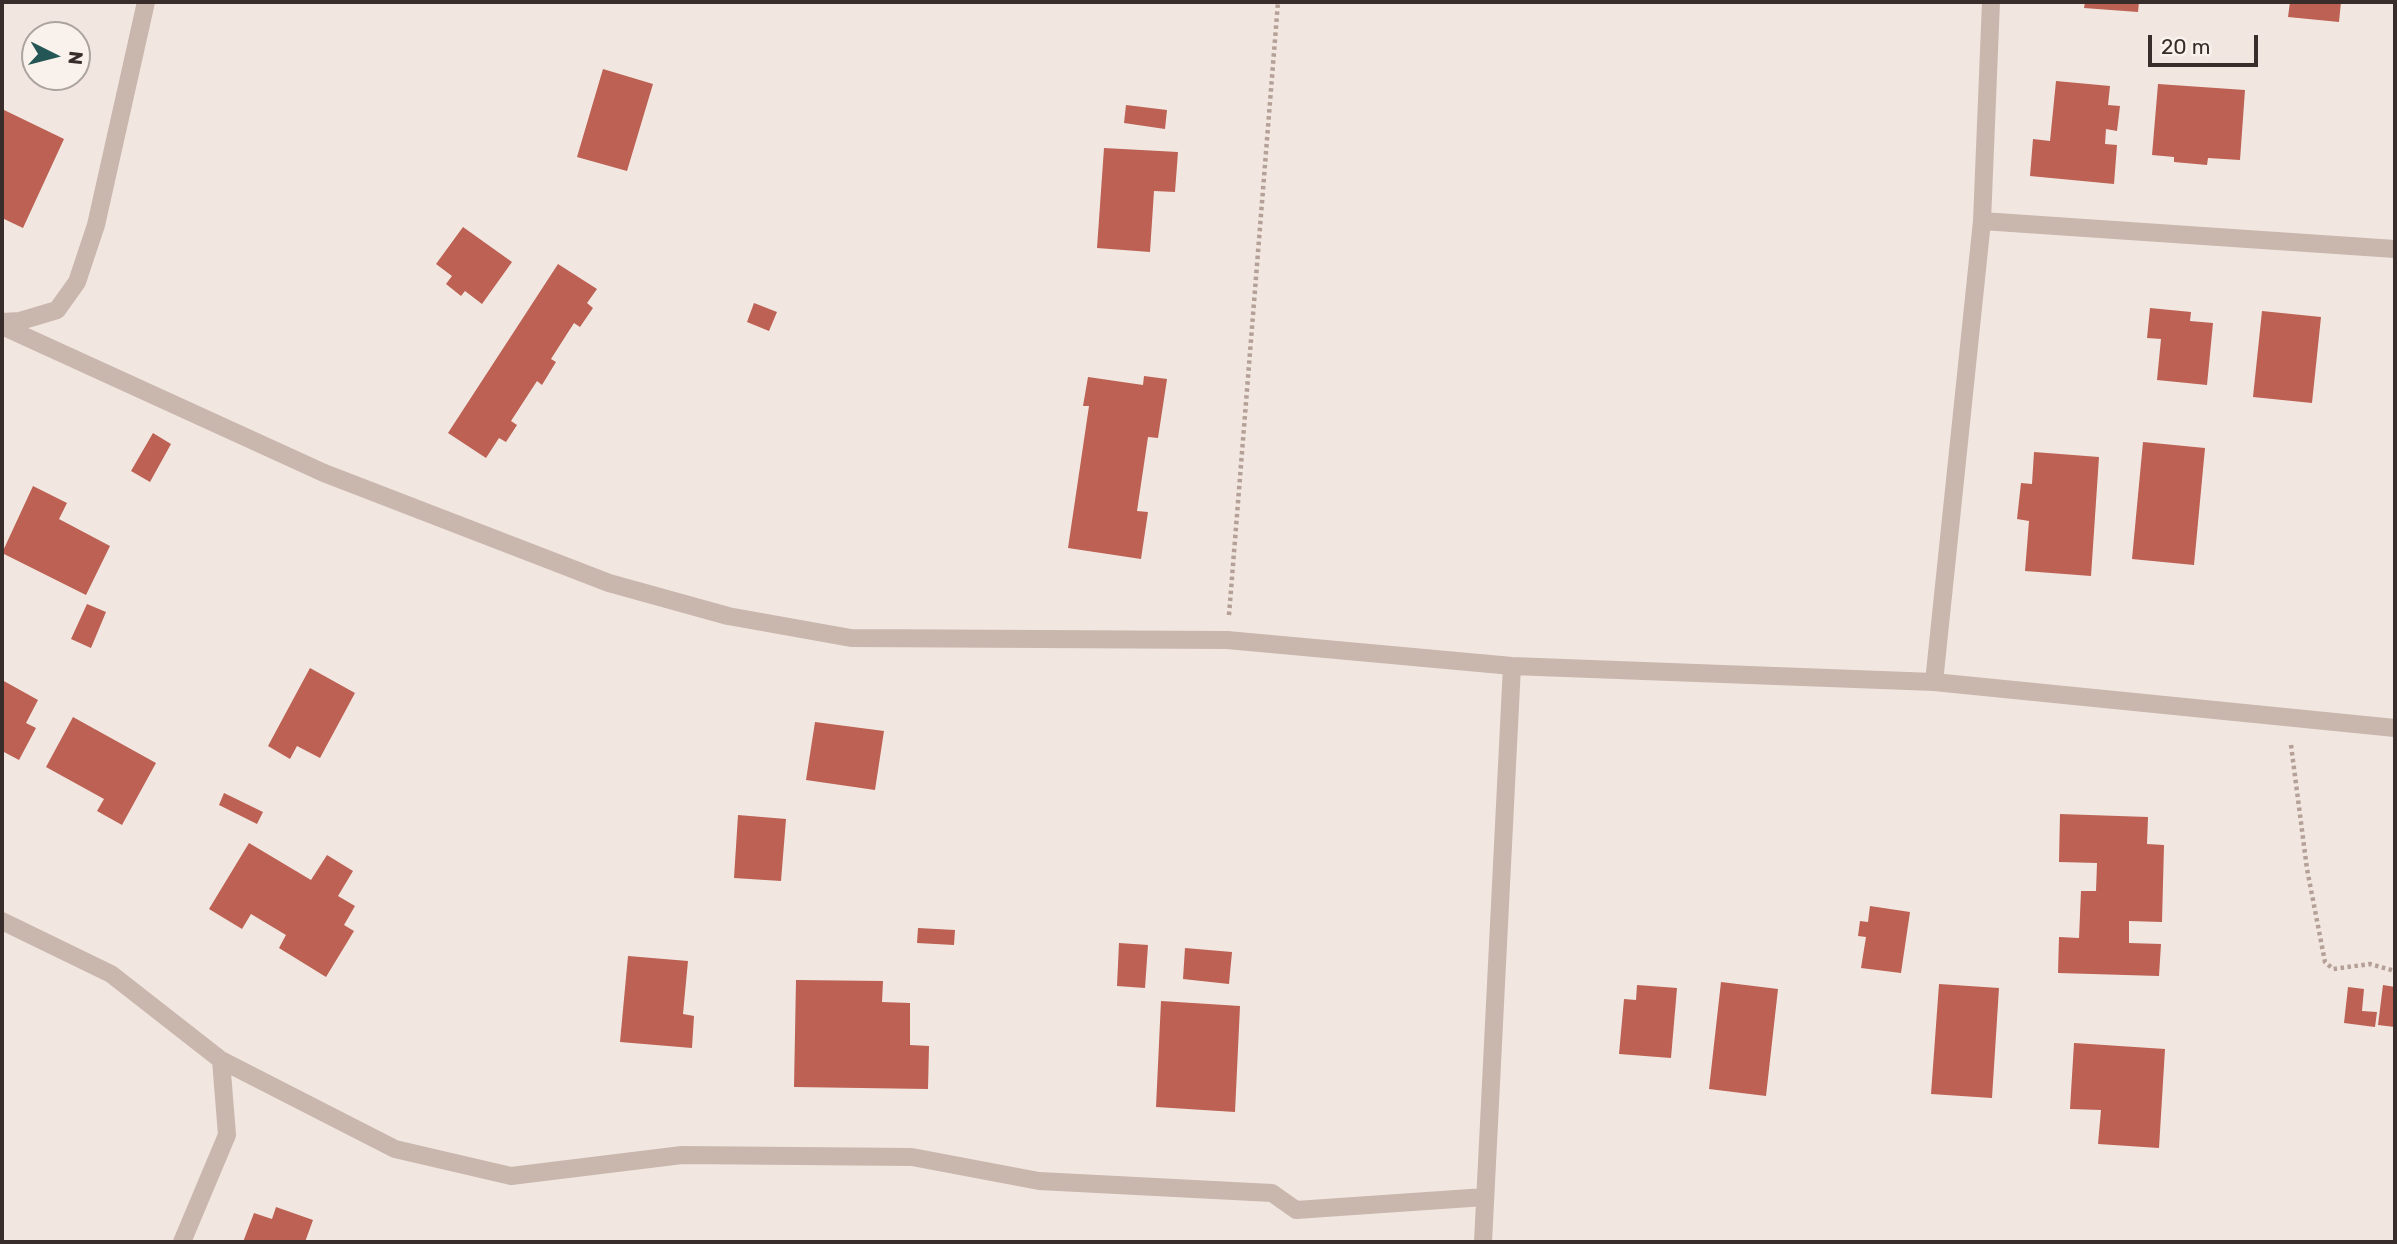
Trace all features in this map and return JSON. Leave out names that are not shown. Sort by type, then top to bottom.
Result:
[{"type":"street","points":[[2,324],[57,310],[78,282],[96,225],[146,2]]},
{"type":"street","points":[[1934,682],[1982,221],[1991,2]]},
{"type":"street","points":[[1982,221],[2395,249]]},
{"type":"street","points":[[2,324],[324,473],[609,583],[728,616],[851,638],[1227,640],[1512,666],[1934,682],[2395,728]]},
{"type":"street","points":[[1483,1242],[1512,666]]},
{"type":"street","points":[[2,921],[111,974],[221,1060],[395,1149],[511,1176],[682,1155],[912,1157],[1039,1181],[1272,1193],[1296,1210],[1485,1198]]},
{"type":"street","points":[[182,1242],[227,1135],[221,1060]]},
{"type":"path","points":[[1227,640],[1278,2]]},
{"type":"path","points":[[2287,717],[2308,869],[2325,962],[2333,969],[2370,964],[2395,971]]},
{"type":"building","points":[[2085,2],[2139,2],[2138,12],[2084,8]]},
{"type":"building","points":[[2290,2],[2341,2],[2339,22],[2288,17]]},
{"type":"building","points":[[603,69],[653,84],[627,171],[577,157]]},
{"type":"building","points":[[2056,81],[2110,86],[2108,105],[2120,106],[2117,131],[2106,129],[2105,144],[2117,145],[2114,184],[2030,176],[2033,139],[2050,141]]},
{"type":"building","points":[[2158,84],[2245,90],[2240,160],[2208,158],[2207,165],[2174,162],[2174,157],[2152,155]]},
{"type":"building","points":[[1126,105],[1167,110],[1165,129],[1124,123]]},
{"type":"building","points":[[2,109],[64,139],[23,228],[2,218]]},
{"type":"building","points":[[1104,148],[1178,152],[1175,192],[1154,191],[1150,252],[1097,248]]},
{"type":"building","points":[[463,227],[512,262],[482,304],[465,291],[461,296],[446,284],[452,276],[436,264]]},
{"type":"building","points":[[558,264],[597,289],[587,303],[593,308],[580,327],[574,323],[551,359],[556,362],[542,385],[537,381],[511,421],[517,425],[506,442],[499,438],[486,458],[448,433]]},
{"type":"building","points":[[754,303],[777,312],[769,331],[747,322]]},
{"type":"building","points":[[2150,308],[2191,312],[2190,321],[2213,323],[2207,385],[2157,380],[2161,339],[2147,338]]},
{"type":"building","points":[[2262,311],[2321,317],[2312,403],[2253,397]]},
{"type":"building","points":[[1144,376],[1167,379],[1158,438],[1148,437],[1137,511],[1148,512],[1141,559],[1068,548],[1089,406],[1083,406],[1088,377],[1143,385]]},
{"type":"building","points":[[153,433],[171,444],[150,482],[131,471]]},
{"type":"building","points":[[2143,442],[2205,448],[2194,565],[2132,559]]},
{"type":"building","points":[[2034,452],[2099,457],[2091,576],[2025,571],[2029,521],[2017,519],[2021,483],[2032,484]]},
{"type":"building","points":[[33,486],[67,503],[59,519],[110,546],[86,595],[2,553]]},
{"type":"building","points":[[87,604],[106,612],[91,648],[71,639]]},
{"type":"building","points":[[310,668],[355,693],[320,758],[297,746],[290,759],[268,746]]},
{"type":"building","points":[[2,680],[38,700],[26,723],[36,728],[19,760],[2,751]]},
{"type":"building","points":[[73,717],[156,763],[122,825],[97,811],[104,799],[46,767]]},
{"type":"building","points":[[815,722],[884,731],[875,790],[806,780]]},
{"type":"building","points":[[224,793],[263,812],[257,824],[219,805]]},
{"type":"building","points":[[2060,814],[2148,817],[2147,844],[2164,845],[2162,922],[2129,921],[2129,943],[2161,944],[2159,976],[2058,973],[2059,937],[2079,938],[2081,891],[2096,891],[2097,863],[2059,862]]},
{"type":"building","points":[[738,815],[786,819],[781,881],[734,878]]},
{"type":"building","points":[[249,843],[311,880],[327,855],[353,871],[338,896],[355,906],[344,925],[354,931],[326,977],[279,948],[286,935],[251,914],[242,929],[209,909]]},
{"type":"building","points":[[1870,906],[1910,912],[1901,973],[1861,968],[1866,937],[1858,936],[1860,921],[1868,922]]},
{"type":"building","points":[[918,928],[955,930],[954,945],[917,943]]},
{"type":"building","points":[[1119,943],[1148,945],[1145,988],[1117,986]]},
{"type":"building","points":[[1185,948],[1232,952],[1229,984],[1183,979]]},
{"type":"building","points":[[628,956],[688,961],[683,1014],[694,1016],[692,1048],[620,1042]]},
{"type":"building","points":[[796,980],[883,981],[882,1002],[910,1003],[910,1045],[929,1046],[928,1089],[794,1087]]},
{"type":"building","points":[[1721,982],[1778,989],[1766,1096],[1709,1089]]},
{"type":"building","points":[[1939,984],[1999,988],[1992,1098],[1931,1094]]},
{"type":"building","points":[[1637,985],[1677,988],[1671,1058],[1619,1054],[1624,999],[1636,1000]]},
{"type":"building","points":[[2383,985],[2395,987],[2395,1027],[2378,1025]]},
{"type":"building","points":[[2348,987],[2364,989],[2362,1011],[2377,1012],[2375,1027],[2344,1023]]},
{"type":"building","points":[[1161,1001],[1240,1006],[1235,1112],[1156,1107]]},
{"type":"building","points":[[2074,1043],[2165,1049],[2159,1148],[2098,1144],[2101,1110],[2070,1109]]},
{"type":"building","points":[[276,1207],[313,1220],[305,1242],[243,1242],[254,1213],[272,1219]]}]
